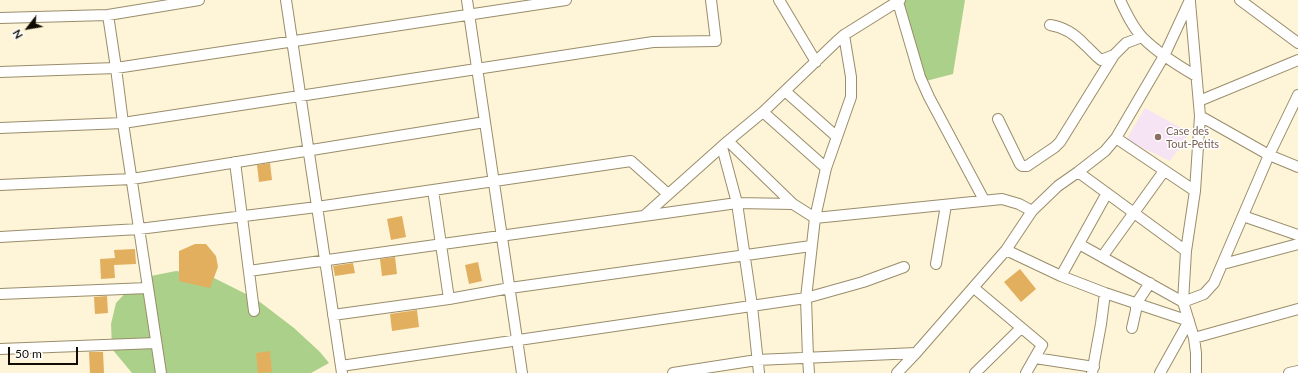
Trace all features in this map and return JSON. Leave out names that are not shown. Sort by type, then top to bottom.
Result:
[{"type":"street","points":[[0,18],[108,15],[198,0]]},
{"type":"street","points":[[286,0],[341,369],[517,340],[806,298],[863,282],[904,267]]},
{"type":"street","points":[[467,0],[522,373]]},
{"type":"street","points":[[0,72],[116,68],[566,0]]},
{"type":"street","points":[[0,128],[123,123],[654,42],[716,41],[711,0]]},
{"type":"street","points":[[779,0],[816,62]]},
{"type":"street","points":[[1120,0],[1126,13],[1142,37],[1164,56],[1196,76]]},
{"type":"street","points":[[897,373],[916,354],[1006,250],[1032,211],[1058,186],[1105,152],[1116,138],[1164,56],[1190,0]]},
{"type":"street","points":[[1190,0],[1200,116],[1195,191],[1186,251],[1183,302],[1194,338],[1196,373]]},
{"type":"street","points":[[1240,0],[1298,43]]},
{"type":"street","points":[[643,216],[764,112],[844,35],[899,1],[920,77],[929,97],[984,200]]},
{"type":"street","points":[[108,15],[161,373]]},
{"type":"street","points":[[1050,25],[1072,33],[1101,60],[1114,55]]},
{"type":"street","points":[[809,373],[806,298],[815,218],[826,168],[851,97],[851,77],[844,35]]},
{"type":"street","points":[[998,119],[1020,164],[1022,166],[1027,166],[1060,142],[1114,55],[1126,43],[1142,37]]},
{"type":"street","points":[[1199,101],[1298,60]]},
{"type":"street","points":[[785,91],[837,137]]},
{"type":"street","points":[[1183,302],[1204,294],[1214,283],[1269,155],[1298,95]]},
{"type":"street","points":[[764,112],[826,168]]},
{"type":"street","points":[[1200,116],[1269,155],[1298,168]]},
{"type":"street","points":[[0,185],[132,179],[485,122]]},
{"type":"street","points":[[1116,138],[1195,191]]},
{"type":"street","points":[[725,144],[793,204],[815,218],[1002,199],[1019,204],[1032,211]]},
{"type":"street","points":[[725,144],[737,203],[752,306],[759,373]]},
{"type":"street","points":[[0,237],[140,229],[317,207],[631,161],[668,194]]},
{"type":"street","points":[[235,162],[254,311]]},
{"type":"street","points":[[1102,257],[1164,171]]},
{"type":"street","points":[[1078,172],[1186,251]]},
{"type":"street","points":[[433,190],[449,299]]},
{"type":"street","points":[[1061,276],[1107,193]]},
{"type":"street","points":[[249,271],[737,203],[793,204]]},
{"type":"street","points":[[936,264],[946,205]]},
{"type":"street","points":[[1243,216],[1298,235]]},
{"type":"street","points":[[1079,244],[1183,302]]},
{"type":"street","points":[[1223,264],[1298,244]]},
{"type":"street","points":[[333,315],[449,299],[510,288],[811,246]]},
{"type":"street","points":[[1006,250],[1061,276],[1105,294],[1189,321]]},
{"type":"street","points":[[1132,328],[1136,304],[1150,283]]},
{"type":"street","points":[[0,294],[148,288]]},
{"type":"street","points":[[974,288],[1042,345],[1026,373]]},
{"type":"street","points":[[1035,358],[1093,370],[1105,294]]},
{"type":"street","points":[[1194,338],[1298,309]]},
{"type":"street","points":[[1160,373],[1189,321]]},
{"type":"street","points":[[975,373],[1021,328]]},
{"type":"street","points":[[0,349],[156,343]]},
{"type":"street","points":[[673,373],[710,370],[757,360],[916,354]]},
{"type":"street","points":[[1289,373],[1298,371]]},
{"type":"shaded area","name":"Case des Tout-Petits","points":[[1145,108],[1190,133],[1170,161],[1126,140]]},
{"type":"green space","points":[[903,0],[965,0],[953,74],[922,82]]},
{"type":"green space","points":[[176,271],[208,275],[256,299],[294,328],[320,352],[329,363],[311,373],[132,373],[112,349],[111,324],[116,303],[130,288],[151,276]]},
{"type":"building","points":[[270,163],[272,180],[259,182],[257,165]]},
{"type":"building","points":[[402,216],[406,237],[391,240],[387,219]]},
{"type":"building","points":[[195,244],[206,244],[216,256],[218,267],[210,288],[179,281],[179,251]]},
{"type":"building","points":[[135,249],[136,264],[114,265],[115,278],[101,279],[100,259],[115,258],[114,250]]},
{"type":"building","points":[[395,257],[397,274],[382,276],[380,259]]},
{"type":"building","points":[[478,262],[482,281],[469,284],[465,265]]},
{"type":"building","points":[[353,263],[355,273],[335,276],[333,266]]},
{"type":"building","points":[[1020,269],[1036,289],[1021,302],[1004,282]]},
{"type":"building","points":[[107,296],[108,313],[95,314],[94,297]]},
{"type":"building","points":[[417,310],[419,327],[392,331],[390,314]]},
{"type":"building","points":[[270,351],[272,372],[258,373],[256,353]]},
{"type":"building","points":[[89,352],[103,352],[104,373],[90,373]]},
{"type":"place","name":"Case des Tout-Petits","points":[[1158,137]]}]
